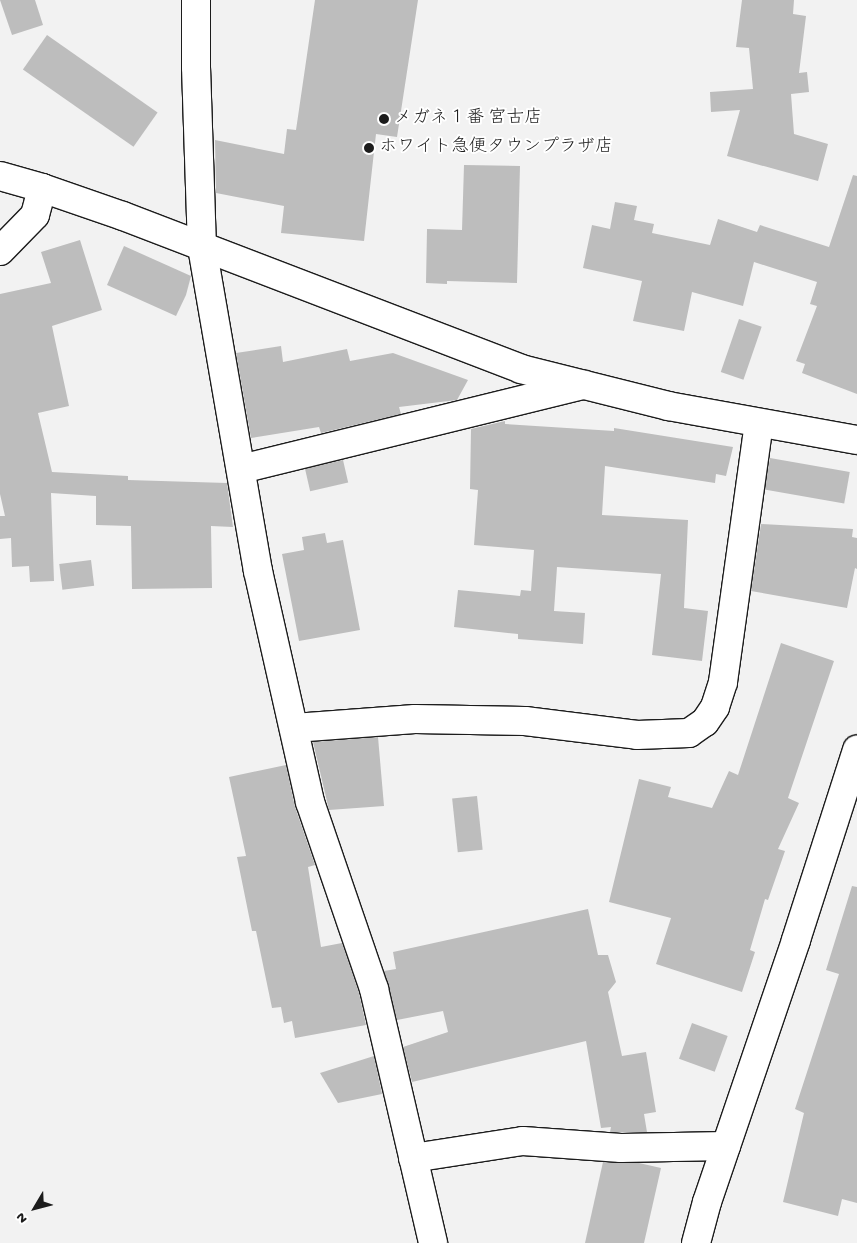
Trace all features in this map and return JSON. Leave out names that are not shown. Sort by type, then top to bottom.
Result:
[{"type":"street","points":[[196,0],[196,67],[202,247],[258,571],[310,802],[374,989],[433,1243]]},
{"type":"street","points":[[0,176],[42,188],[202,247],[521,369],[668,406],[857,440]]},
{"type":"street","points":[[0,251],[35,215],[42,188]]},
{"type":"street","points":[[241,469],[584,385]]},
{"type":"street","points":[[294,728],[415,719],[525,721],[637,735],[688,733],[705,722],[715,707],[723,682],[760,422]]},
{"type":"street","points":[[696,1243],[726,1146],[857,750]]},
{"type":"street","points":[[413,1158],[523,1141],[621,1148],[726,1146]]},
{"type":"building","points":[[0,0],[35,0],[43,25],[12,35]]},
{"type":"building","points":[[315,0],[418,0],[397,137],[376,134],[364,241],[281,233],[284,206],[216,193],[215,140],[284,154],[287,129],[296,130]]},
{"type":"building","points":[[742,0],[794,0],[793,14],[806,16],[799,73],[807,72],[809,92],[791,94],[794,134],[828,144],[818,181],[727,156],[740,110],[711,112],[710,92],[753,89],[749,48],[736,47]]},
{"type":"building","points":[[47,35],[158,112],[133,147],[23,69]]},
{"type":"building","points":[[464,165],[520,166],[517,283],[447,281],[447,284],[426,283],[427,229],[462,230]]},
{"type":"building","points":[[853,175],[857,176],[857,394],[802,373],[805,364],[796,361],[817,306],[810,304],[817,282],[754,262],[743,306],[692,292],[684,331],[633,321],[642,281],[583,268],[592,225],[610,229],[615,202],[637,206],[634,220],[654,224],[652,233],[710,245],[718,219],[757,232],[760,225],[829,247]]},
{"type":"building","points":[[80,240],[102,310],[52,326],[69,406],[38,413],[52,472],[128,476],[128,480],[227,483],[233,527],[211,526],[212,588],[132,589],[131,526],[96,525],[96,496],[51,493],[54,581],[30,582],[29,566],[12,567],[11,538],[0,539],[0,516],[5,516],[0,494],[0,294],[51,283],[41,252]]},
{"type":"building","points":[[124,246],[191,276],[186,295],[176,316],[107,285]]},
{"type":"building","points":[[739,319],[762,327],[743,380],[721,372]]},
{"type":"building","points":[[281,346],[283,362],[347,349],[350,361],[393,353],[468,380],[457,400],[399,407],[401,414],[321,433],[319,427],[251,438],[236,353]]},
{"type":"building","points":[[505,421],[505,424],[614,431],[614,428],[733,447],[726,476],[716,474],[715,483],[605,466],[602,515],[688,520],[684,608],[708,611],[702,661],[652,655],[661,574],[557,567],[554,611],[585,613],[583,644],[518,639],[518,634],[454,627],[458,590],[520,596],[521,590],[531,591],[534,550],[474,545],[478,490],[470,489],[471,429]]},
{"type":"building","points":[[770,458],[850,472],[844,504],[764,490]]},
{"type":"building","points":[[343,460],[348,482],[310,491],[305,469]]},
{"type":"building","points":[[761,524],[853,529],[852,537],[857,538],[857,569],[855,568],[847,608],[751,591]]},
{"type":"building","points":[[325,533],[327,543],[343,540],[360,630],[299,641],[282,554],[304,550],[302,537]]},
{"type":"building","points":[[91,560],[94,586],[62,590],[59,564]]},
{"type":"building","points":[[781,643],[834,661],[788,798],[799,803],[778,849],[785,851],[768,900],[765,899],[750,950],[755,952],[742,992],[656,964],[671,918],[609,902],[639,779],[671,787],[668,797],[712,808],[729,771],[738,775]]},
{"type":"building","points":[[378,737],[384,806],[329,810],[313,742]]},
{"type":"building","points":[[286,765],[295,807],[315,865],[308,867],[321,947],[342,943],[359,993],[366,1025],[295,1038],[292,1021],[284,1023],[281,1007],[272,1008],[256,931],[252,931],[237,857],[246,856],[229,777]]},
{"type":"building","points":[[477,796],[483,850],[458,852],[452,799]]},
{"type":"building","points":[[852,886],[857,887],[857,1203],[842,1199],[838,1216],[783,1202],[804,1113],[795,1109],[839,974],[826,970]]},
{"type":"building","points":[[588,909],[598,955],[608,955],[616,982],[608,992],[622,1056],[646,1052],[656,1112],[644,1114],[647,1132],[610,1132],[611,1127],[601,1128],[586,1041],[412,1082],[403,1047],[448,1032],[443,1011],[397,1020],[384,971],[396,969],[393,952]]},
{"type":"building","points":[[692,1023],[728,1036],[715,1072],[679,1059]]},
{"type":"building","points":[[374,1056],[382,1094],[338,1103],[320,1073]]},
{"type":"building","points":[[603,1162],[639,1163],[661,1168],[644,1243],[585,1243]]},
{"type":"place","name":"メガネ１番 宮古店","points":[[384,119]]},
{"type":"place","name":"ホワイト急便タウンプラザ店","points":[[369,148]]}]
